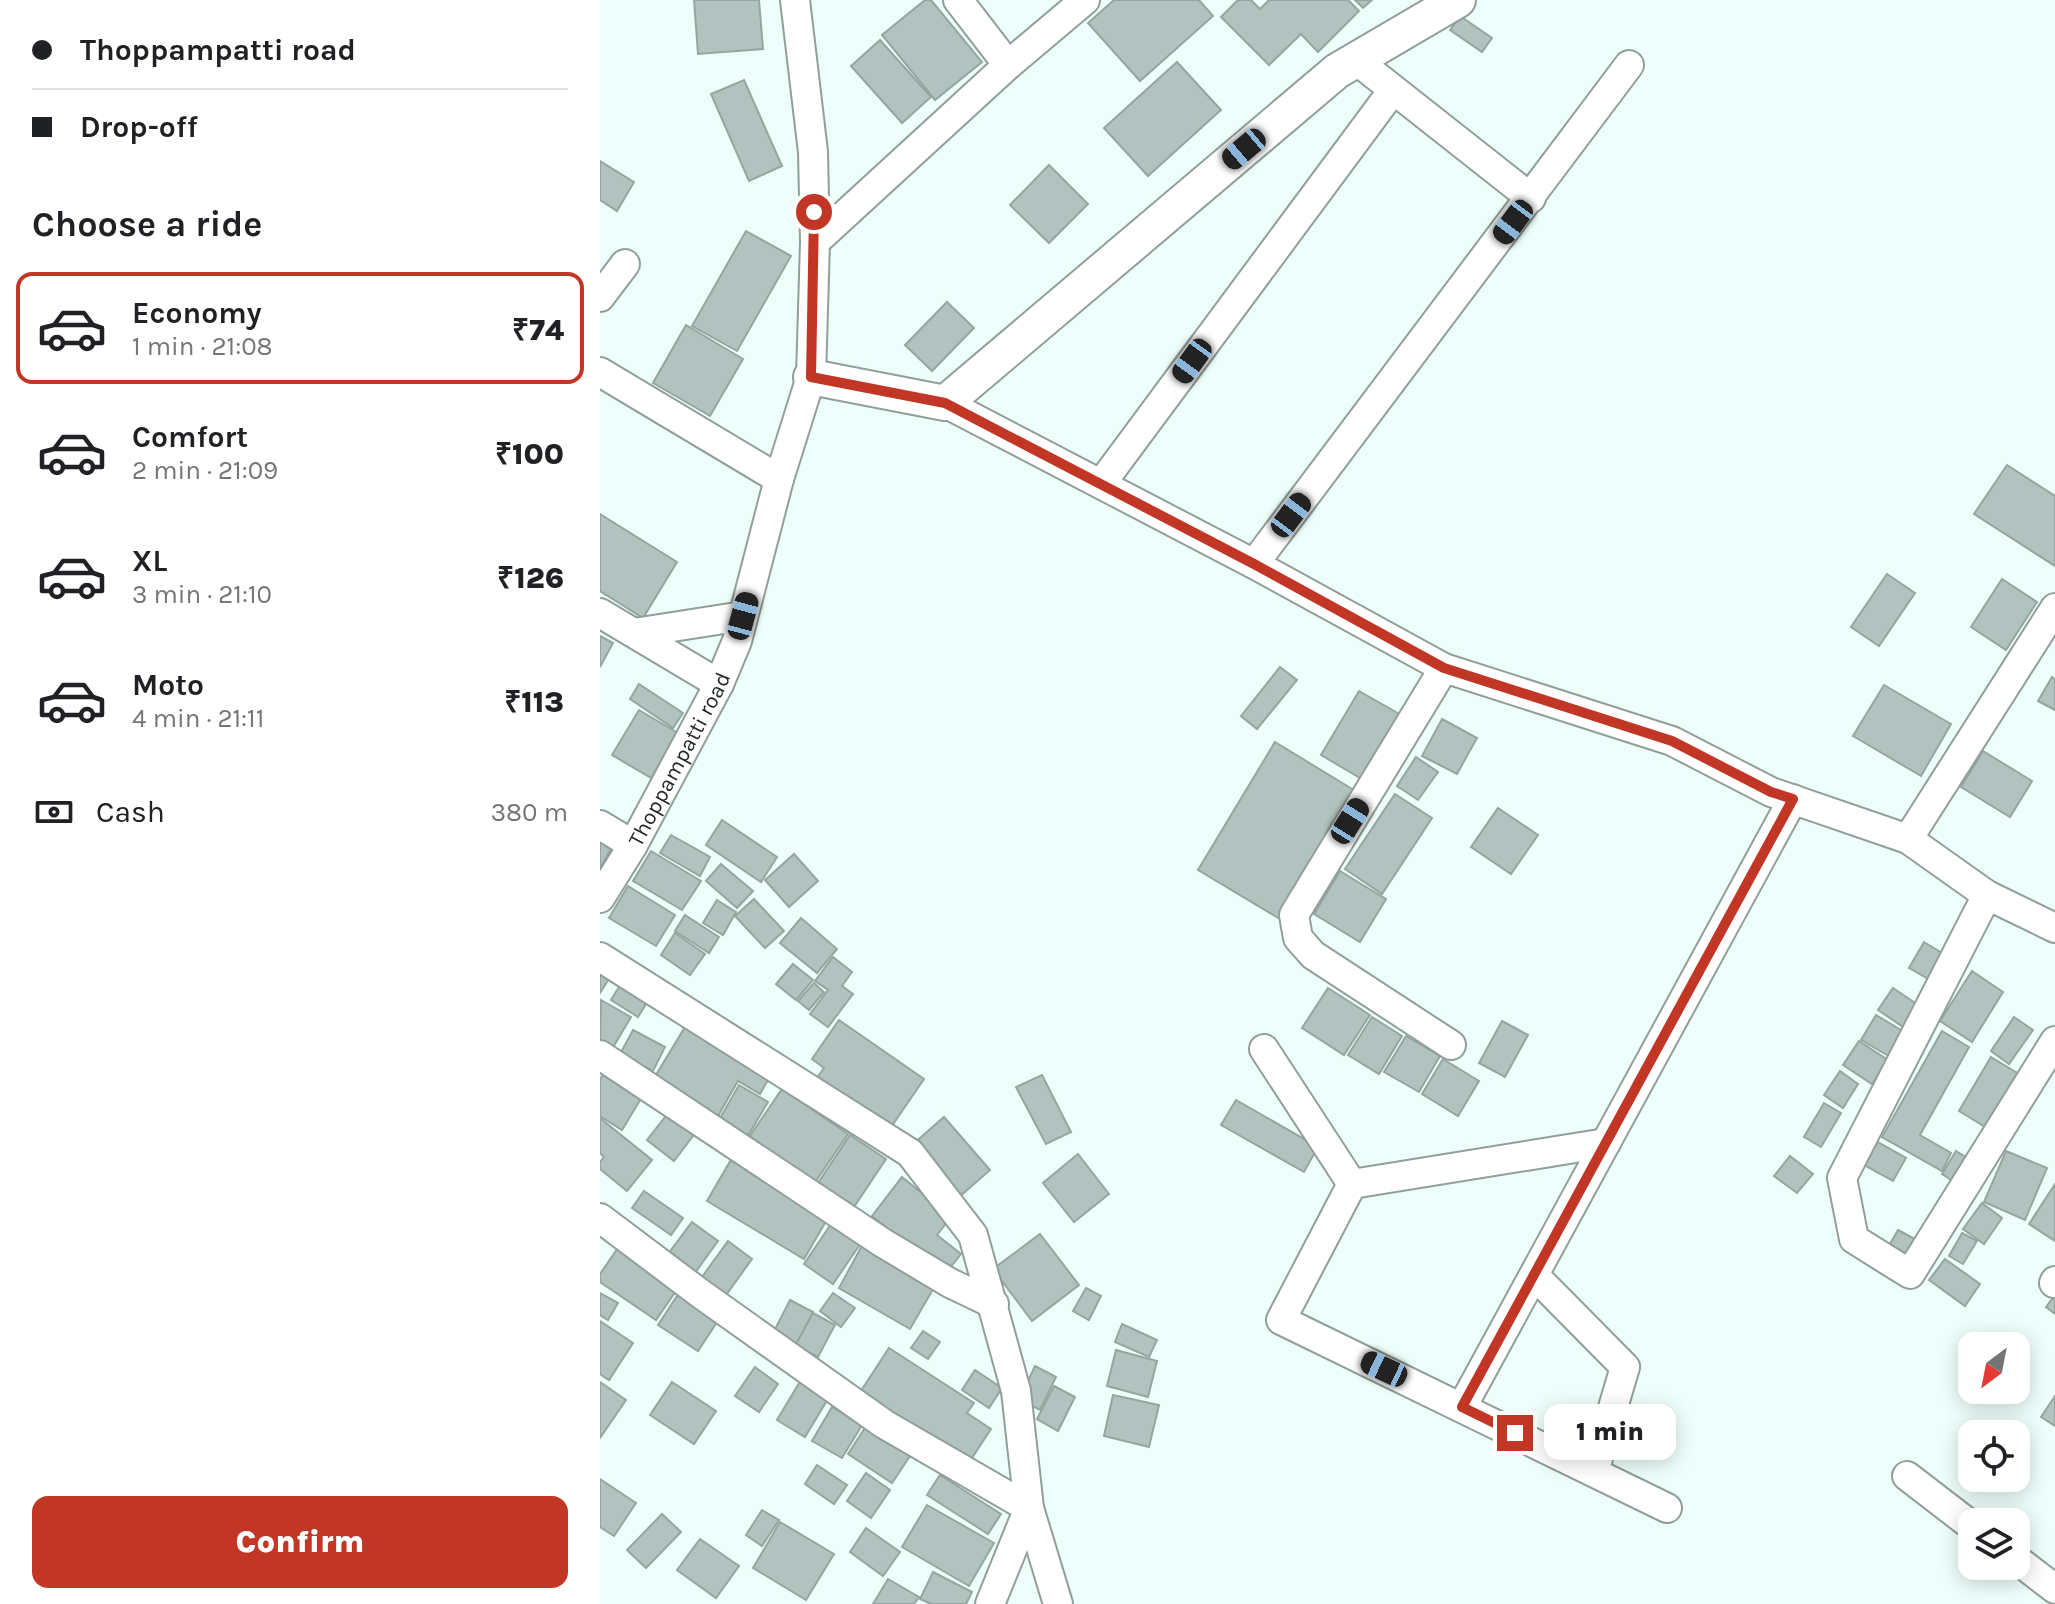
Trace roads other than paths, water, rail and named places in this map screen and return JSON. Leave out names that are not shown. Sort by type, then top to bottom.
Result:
[{"type":"street","name":"Thoppampatti road","points":[[600,898],[633,845],[719,684],[737,641],[779,479],[811,377],[815,242],[813,152],[795,0]]},
{"type":"street","points":[[958,0],[1008,65]]},
{"type":"street","points":[[815,242],[1008,65],[1085,0]]},
{"type":"street","points":[[945,403],[1337,71],[1458,0]]},
{"type":"street","points":[[1356,60],[1531,198]]},
{"type":"street","points":[[1254,564],[1629,65]]},
{"type":"street","points":[[1101,484],[1393,90]]},
{"type":"street","points":[[600,297],[625,264]]},
{"type":"street","points":[[600,372],[779,479]]},
{"type":"street","points":[[811,377],[945,403],[1254,564],[1444,668],[1672,741],[1771,792],[1908,839],[1987,895],[2055,928]]},
{"type":"street","points":[[1908,839],[2055,608]]},
{"type":"street","points":[[600,613],[719,684]]},
{"type":"street","points":[[634,633],[743,616]]},
{"type":"street","points":[[1444,668],[1294,915],[1298,938],[1313,955],[1451,1045]]},
{"type":"street","points":[[1462,1407],[1793,799]]},
{"type":"street","points":[[600,825],[633,845]]},
{"type":"street","points":[[1987,895],[1842,1178],[1854,1239],[1910,1274],[2055,1041]]},
{"type":"street","points":[[600,957],[910,1153],[973,1235],[1016,1391],[1029,1508],[1058,1604]]},
{"type":"street","points":[[1264,1049],[1352,1184]]},
{"type":"street","points":[[600,1055],[883,1243],[950,1283],[994,1304]]},
{"type":"street","points":[[1352,1184],[1606,1143]]},
{"type":"street","points":[[1352,1184],[1281,1320],[1667,1508]]},
{"type":"street","points":[[600,1218],[884,1424],[1029,1508]]},
{"type":"street","points":[[1534,1275],[1625,1367],[1594,1472]]},
{"type":"street","points":[[1907,1476],[1958,1515]]},
{"type":"street","points":[[990,1604],[1029,1508]]},
{"type":"street","points":[[2030,1570],[2055,1589]]}]
